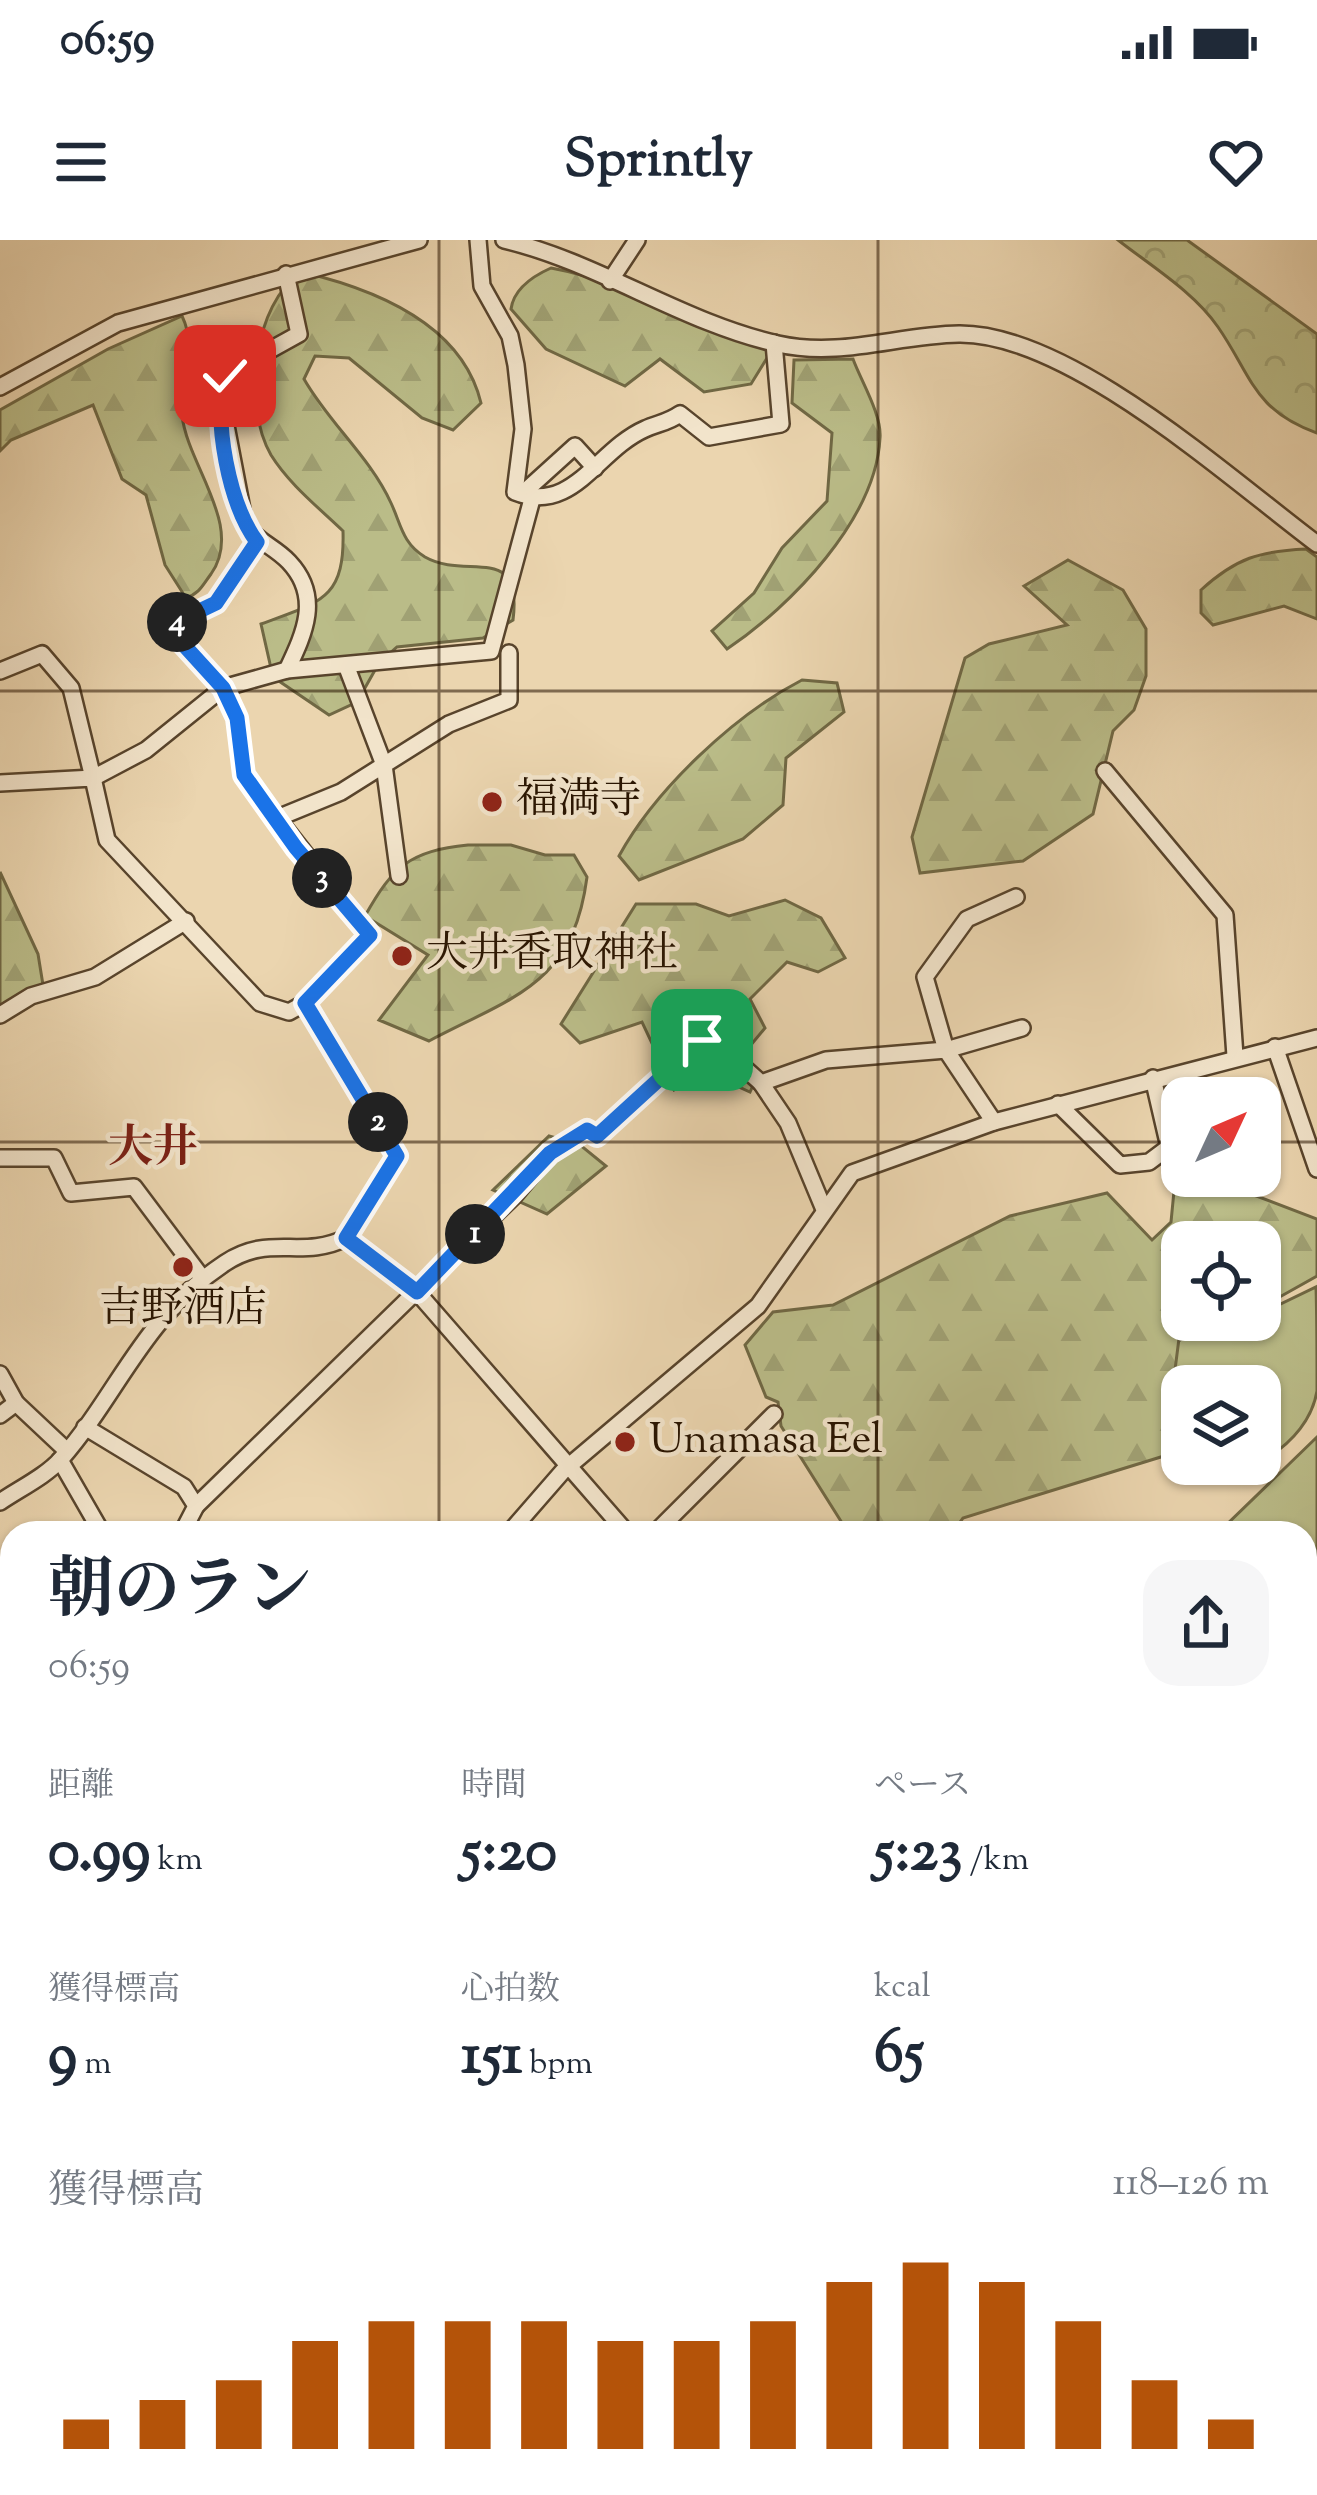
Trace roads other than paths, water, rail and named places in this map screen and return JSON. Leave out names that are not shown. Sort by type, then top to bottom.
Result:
[{"type":"street","points":[[0,387],[95,332],[286,274],[419,240]]},
{"type":"street","points":[[478,240],[482,286],[510,336],[516,364],[523,429],[515,492],[557,498],[645,429],[664,425],[680,414],[709,437],[781,424],[773,344]]},
{"type":"street","points":[[504,240],[533,247],[773,344],[850,349],[960,334],[1040,349],[1095,379],[1317,544]]},
{"type":"street","points":[[610,281],[637,240]]},
{"type":"street","points":[[286,274],[298,334],[225,376],[220,394],[245,525],[257,542],[289,562],[305,590],[310,622],[287,670]]},
{"type":"street","points":[[0,783],[93,778],[146,750],[223,688],[287,670],[491,651],[527,496],[575,446],[595,468]]},
{"type":"street","points":[[0,671],[42,654],[71,688],[107,840],[260,1003],[289,1012],[305,1003],[370,935],[244,775],[237,718],[223,688],[172,632],[172,624],[216,603],[257,542]]},
{"type":"street","points":[[275,819],[341,792],[448,724],[509,700],[509,653]]},
{"type":"street","points":[[346,665],[384,765],[399,876]]},
{"type":"street","points":[[1105,771],[1226,915],[1235,1055]]},
{"type":"street","points":[[994,1122],[946,1050],[925,977],[967,919],[1016,897]]},
{"type":"street","points":[[0,1015],[32,996],[94,977],[186,921]]},
{"type":"street","points":[[0,1502],[63,1455],[131,1353],[202,1279],[252,1247],[321,1250],[346,1238],[397,1156],[305,1003]]},
{"type":"street","points":[[761,1083],[826,1060],[946,1050],[1022,1028]]},
{"type":"street","points":[[519,1521],[570,1465],[758,1306],[823,1207],[852,1173],[994,1122],[1317,1037]]},
{"type":"street","points":[[188,1521],[196,1506],[417,1292],[550,1153],[587,1130],[597,1136],[702,1040],[720,1046],[761,1083],[788,1123],[823,1207]]},
{"type":"street","points":[[1275,1047],[1317,1168]]},
{"type":"street","points":[[1058,1104],[1120,1165],[1149,1162],[1169,1147],[1153,1078]]},
{"type":"street","points":[[0,1158],[54,1158],[70,1193],[134,1187],[202,1279]]},
{"type":"street","points":[[346,1238],[417,1292],[617,1521]]},
{"type":"street","points":[[0,1374],[16,1402],[63,1455],[96,1521]]},
{"type":"street","points":[[0,1415],[16,1402]]},
{"type":"street","points":[[667,1521],[773,1414]]},
{"type":"street","points":[[85,1426],[184,1487],[196,1506]]},
{"type":"place","name":"福満寺","points":[[492,802]]},
{"type":"place","name":"大井香取神社","points":[[402,956]]},
{"type":"place","name":"吉野酒店","points":[[183,1267]]},
{"type":"place","name":"Unamasa Eel","points":[[625,1442]]},
{"type":"district","name":"大井","points":[[153,1150]]}]
